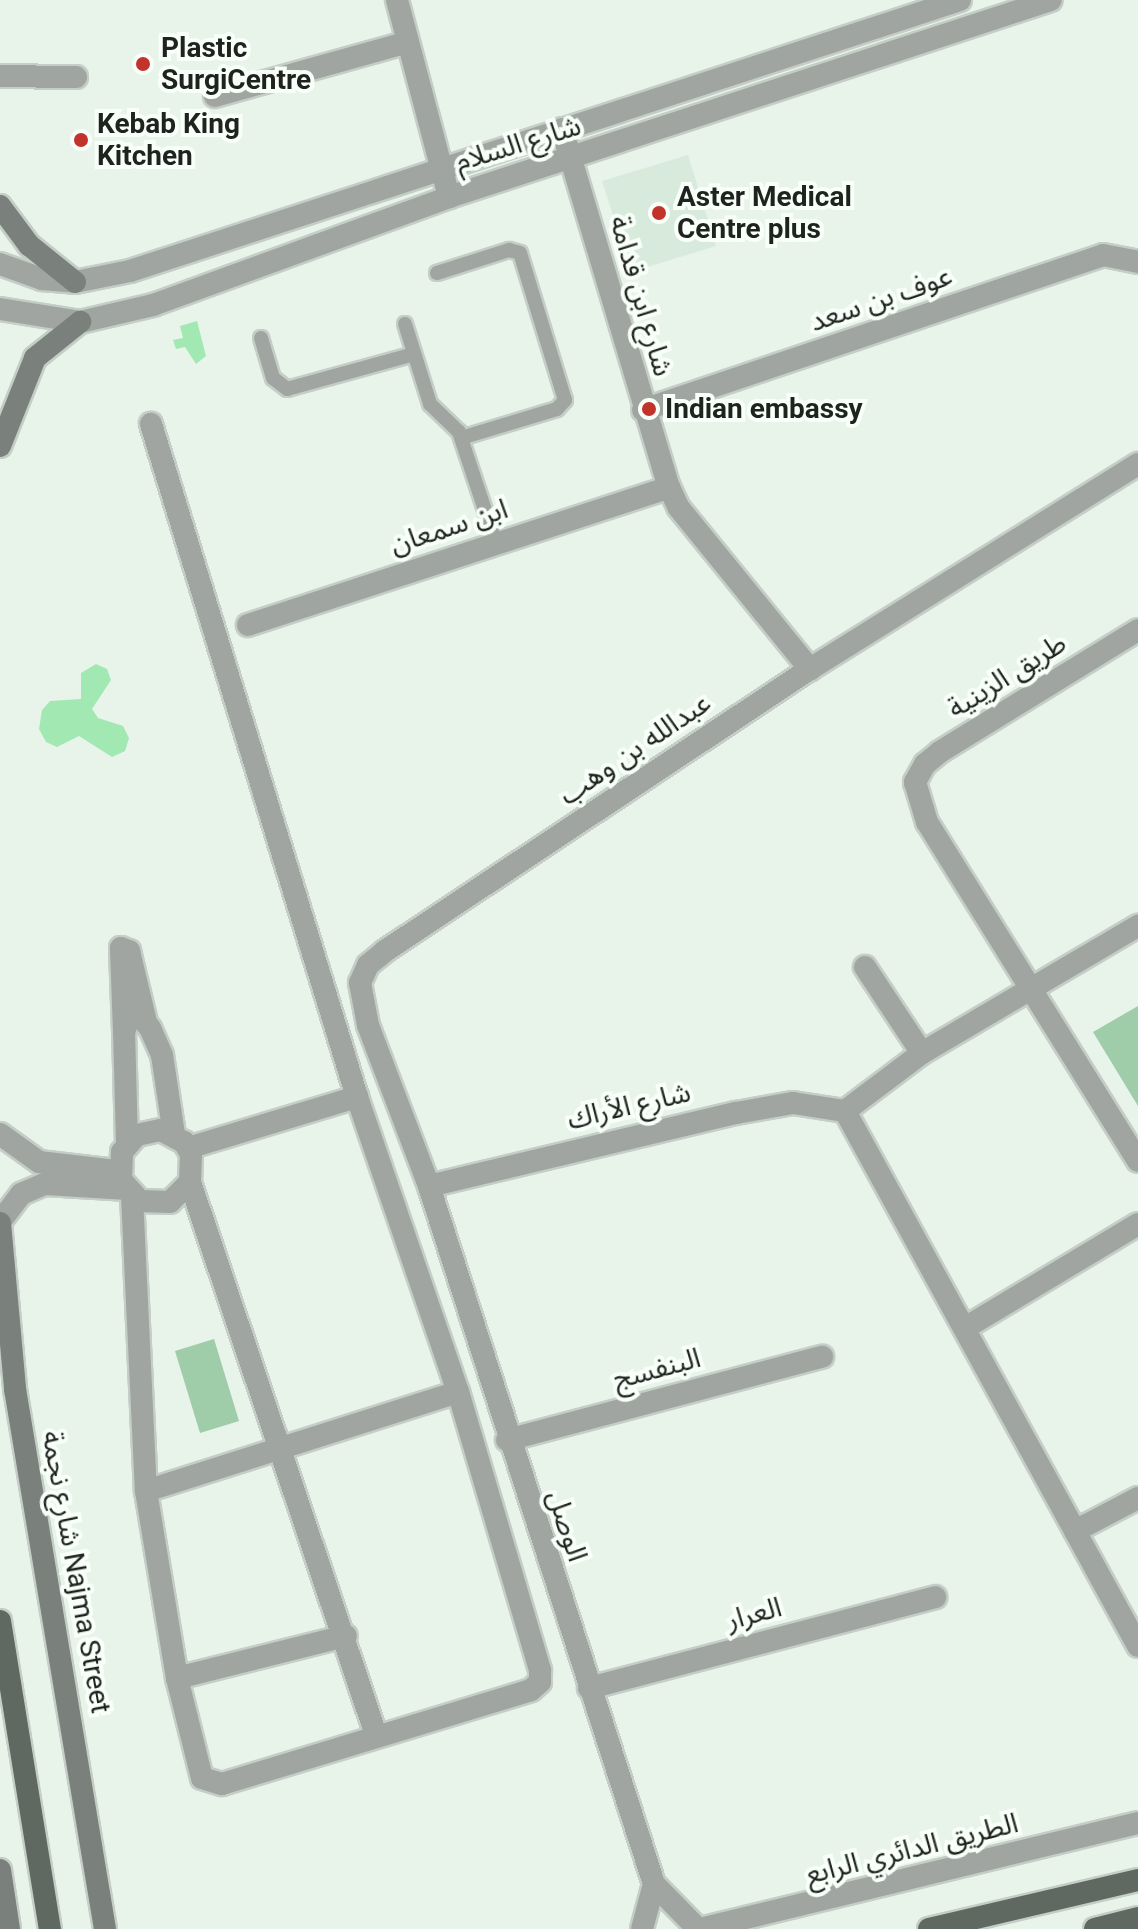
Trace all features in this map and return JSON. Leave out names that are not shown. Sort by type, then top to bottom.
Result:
[{"type":"main road","points":[[0,206],[40,256],[75,282]]},
{"type":"main road","points":[[0,446],[35,358],[80,322]]},
{"type":"main road","name":"شارع نجمة Najma Street","points":[[0,1222],[15,1389],[105,1929]]},
{"type":"main road","points":[[0,1621],[50,1929]]},
{"type":"main road","points":[[0,1870],[9,1929]]},
{"type":"main road","points":[[929,1929],[1138,1880]]},
{"type":"main road","points":[[1095,1929],[1138,1918]]},
{"type":"street","points":[[397,0],[449,197]]},
{"type":"street","name":"شارع السلام","points":[[0,264],[42,279],[75,282],[197,253],[440,166],[960,0]]},
{"type":"street","name":"شارع السلام","points":[[0,309],[80,322],[153,305],[449,197],[570,160],[1051,0]]},
{"type":"street","points":[[215,96],[408,42]]},
{"type":"street","points":[[0,76],[76,77]]},
{"type":"street","name":"شارع ابن قدامة","points":[[562,129],[643,410],[669,487],[679,508],[810,669]]},
{"type":"street","name":"عوف بن سعد","points":[[643,410],[1103,255],[1138,262]]},
{"type":"street","points":[[146,1022],[129,951],[123,947],[118,956],[124,1033],[125,1185],[146,1491],[177,1678],[199,1771],[214,1785],[531,1690],[540,1682],[458,1392],[357,1097],[151,424]]},
{"type":"street","name":"عبدالله بن وهب","points":[[429,1186],[361,1005],[360,983],[368,965],[810,669],[1138,464]]},
{"type":"street","name":"ابن سمعان","points":[[248,625],[669,487]]},
{"type":"street","name":"طريق الزينية","points":[[1030,989],[927,822],[915,782],[925,764],[940,752],[1138,630]]},
{"type":"street","points":[[1138,926],[922,1053],[845,1111],[1138,1646]]},
{"type":"street","points":[[865,967],[922,1053]]},
{"type":"street","points":[[1030,989],[1138,1161]]},
{"type":"street","points":[[124,1033],[129,1015],[140,1014],[162,1055],[181,1141],[193,1161],[190,1182],[284,1447],[376,1735]]},
{"type":"street","points":[[127,1144],[149,1130],[181,1141],[357,1097]]},
{"type":"street","name":"شارع الأراك","points":[[429,1186],[750,1110],[793,1103],[845,1111]]},
{"type":"street","points":[[0,1134],[39,1162],[125,1185],[160,1204],[178,1197],[190,1182]]},
{"type":"street","points":[[0,1222],[21,1194],[44,1184],[125,1185]]},
{"type":"street","name":"الوصل","points":[[429,1186],[507,1440],[654,1884],[699,1929]]},
{"type":"street","points":[[965,1328],[1138,1224]]},
{"type":"street","name":"البنفسج","points":[[507,1440],[822,1357]]},
{"type":"street","points":[[146,1491],[458,1392]]},
{"type":"street","points":[[1075,1531],[1138,1498]]},
{"type":"street","name":"العرار","points":[[589,1688],[935,1597]]},
{"type":"street","points":[[177,1678],[346,1636]]},
{"type":"street","name":"الطريق الدائري الرابع","points":[[699,1929],[1138,1823]]},
{"type":"street","points":[[642,1929],[654,1884]]},
{"type":"lane","points":[[797,53],[808,81]]},
{"type":"lane","points":[[437,273],[509,250],[520,253],[565,400],[557,409],[461,438]]},
{"type":"lane","points":[[405,324],[430,404],[461,438],[496,543]]},
{"type":"lane","points":[[261,338],[273,378],[287,389],[414,354]]},
{"type":"shaded area","name":"Aster Medical Centre plus","points":[[688,155],[716,246],[631,272],[602,181]]},
{"type":"shaded area","points":[[197,321],[206,356],[196,364],[185,347],[176,349],[173,340],[183,338],[180,326]]},
{"type":"shaded area","points":[[96,664],[107,669],[111,680],[92,709],[98,718],[123,726],[129,738],[125,751],[112,757],[79,736],[57,747],[46,742],[39,729],[42,710],[50,701],[81,699],[81,673]]},
{"type":"shaded area","points":[[1138,1006],[1138,1106],[1093,1032]]},
{"type":"shaded area","points":[[214,1339],[239,1421],[200,1433],[175,1351]]},
{"type":"place","name":"Plastic SurgiCentre","points":[[143,64]]},
{"type":"place","name":"Kebab King Kitchen","points":[[81,140]]},
{"type":"place","name":"Aster Medical Centre plus","points":[[659,213]]},
{"type":"place","name":"Indian embassy","points":[[649,409]]}]
